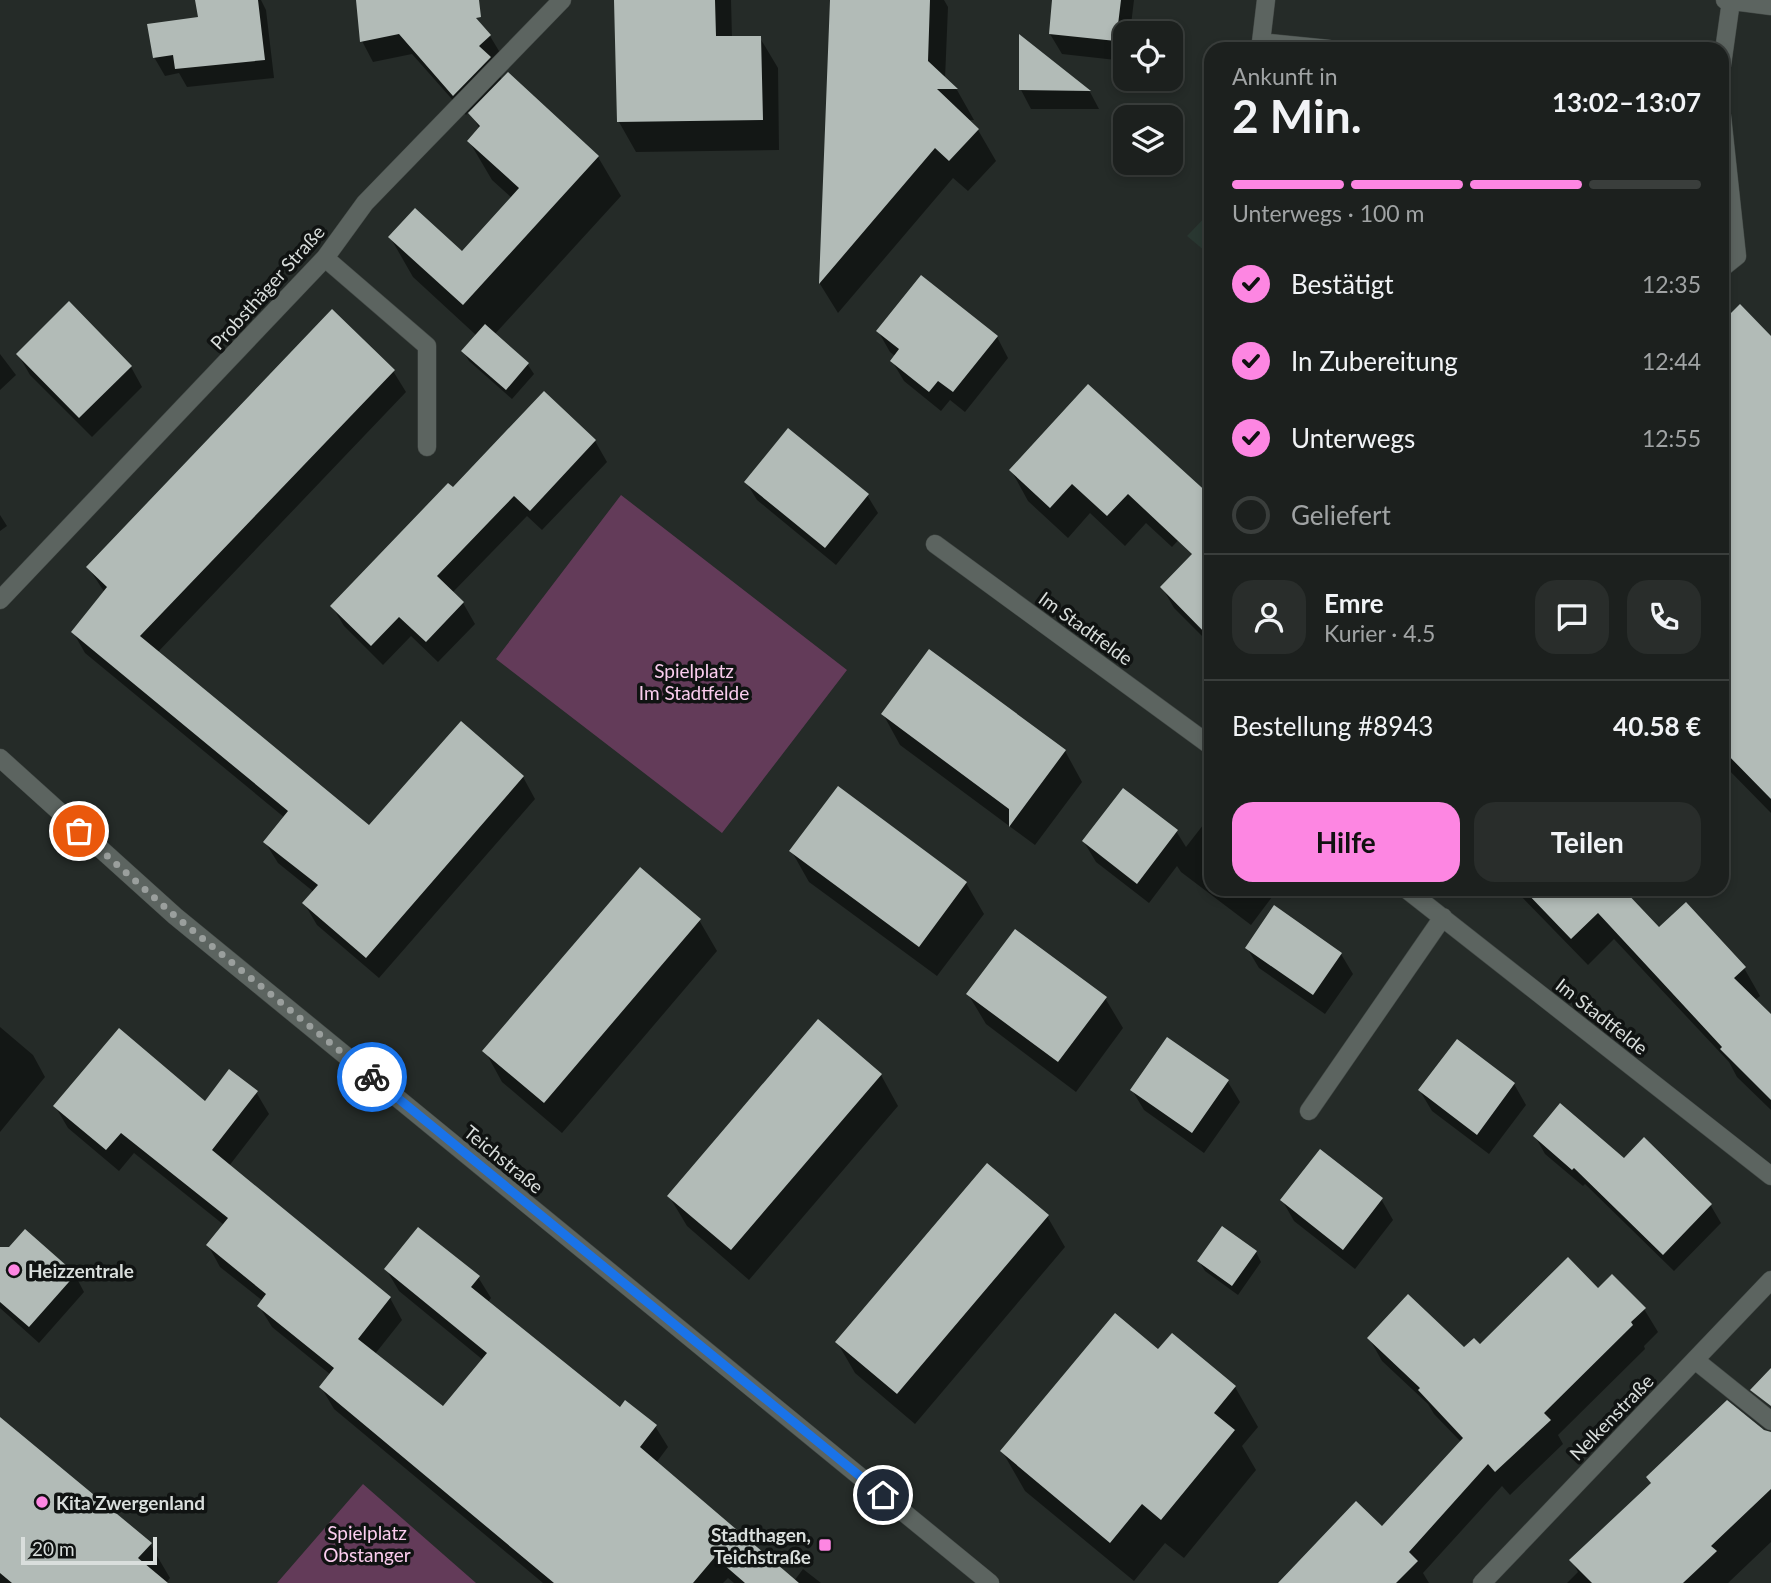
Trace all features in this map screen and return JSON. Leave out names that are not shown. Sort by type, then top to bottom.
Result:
[{"type":"street","name":"Probsthäger Straße","points":[[0,600],[325,258],[365,203],[562,0]]},
{"type":"street","points":[[1261,42],[1266,0]]},
{"type":"street","points":[[1726,0],[1771,6]]},
{"type":"street","points":[[1725,42],[1731,1]]},
{"type":"street","points":[[1729,181],[1737,256],[1729,262]]},
{"type":"street","points":[[325,258],[427,345],[427,447]]},
{"type":"street","name":"Im Stadtfelde","points":[[936,544],[1204,741]]},
{"type":"street","name":"Teichstraße","points":[[0,758],[175,916],[990,1583]]},
{"type":"street","name":"Im Stadtfelde","points":[[1416,896],[1771,1176]]},
{"type":"street","points":[[1309,1111],[1443,916]]},
{"type":"street","name":"Nelkenstraße","points":[[1482,1583],[1771,1280]]},
{"type":"street","points":[[1695,1360],[1771,1421]]},
{"type":"shaded area","points":[[1204,218],[1204,250],[1187,236]]},
{"type":"green space","name":"Spielplatz Im Stadtfelde","points":[[621,495],[847,670],[722,833],[496,659]]},
{"type":"green space","name":"Spielplatz Obstanger","points":[[363,1484],[476,1583],[277,1583]]},
{"type":"building","points":[[195,0],[258,0],[265,60],[175,69],[173,55],[153,58],[147,24],[198,17]]},
{"type":"building","points":[[356,0],[479,0],[481,17],[476,18],[491,35],[479,46],[491,57],[453,96],[399,34],[360,42]]},
{"type":"building","points":[[614,0],[715,0],[716,36],[761,36],[763,120],[617,122]]},
{"type":"building","points":[[830,0],[930,0],[928,61],[958,89],[937,89],[979,129],[949,161],[935,148],[819,284]]},
{"type":"building","points":[[1052,0],[1121,0],[1118,21],[1113,21],[1113,41],[1049,34]]},
{"type":"building","points":[[1019,34],[1091,91],[1019,90]]},
{"type":"building","points":[[508,72],[599,156],[463,305],[388,237],[415,208],[462,251],[519,188],[467,141],[480,126],[468,113]]},
{"type":"building","points":[[921,275],[998,336],[953,392],[938,381],[929,392],[890,361],[899,349],[876,331]]},
{"type":"building","points":[[69,301],[132,366],[79,418],[16,354]]},
{"type":"building","points":[[1740,304],[1771,336],[1771,799],[1729,756],[1729,315]]},
{"type":"building","points":[[332,309],[395,370],[140,636],[369,825],[461,721],[524,776],[366,958],[302,903],[318,885],[263,842],[288,811],[71,632],[107,587],[86,567]]},
{"type":"building","points":[[485,324],[529,363],[506,390],[461,351]]},
{"type":"building","points":[[1088,384],[1204,490],[1204,632],[1160,587],[1192,554],[1128,494],[1107,516],[1072,484],[1050,508],[1009,470]]},
{"type":"building","points":[[544,391],[596,440],[530,511],[514,496],[437,576],[464,602],[426,642],[399,617],[371,646],[330,606],[448,483],[453,487]]},
{"type":"building","points":[[788,428],[869,494],[825,548],[744,482]]},
{"type":"building","points":[[929,649],[1066,750],[1009,827],[1009,809],[881,714]]},
{"type":"building","points":[[838,786],[967,882],[919,947],[789,851]]},
{"type":"building","points":[[1123,788],[1178,830],[1137,884],[1082,841]]},
{"type":"building","points":[[640,867],[701,919],[544,1103],[482,1051]]},
{"type":"building","points":[[1530,896],[1630,896],[1659,927],[1686,902],[1746,967],[1734,978],[1771,1014],[1771,1100],[1720,1049],[1722,1047],[1598,913],[1571,939]]},
{"type":"building","points":[[1274,905],[1342,953],[1313,995],[1245,948]]},
{"type":"building","points":[[1015,929],[1107,997],[1058,1062],[966,994]]},
{"type":"building","points":[[818,1019],[882,1074],[731,1250],[667,1196]]},
{"type":"building","points":[[119,1028],[205,1101],[229,1069],[258,1091],[212,1150],[391,1297],[358,1339],[443,1406],[487,1353],[384,1269],[418,1227],[480,1276],[471,1287],[620,1407],[625,1400],[657,1425],[640,1447],[799,1583],[745,1583],[715,1557],[693,1583],[554,1583],[319,1387],[334,1368],[257,1306],[266,1294],[206,1245],[228,1218],[121,1133],[106,1150],[53,1106]]},
{"type":"building","points":[[1167,1037],[1229,1080],[1192,1133],[1130,1090]]},
{"type":"building","points":[[1457,1039],[1515,1083],[1477,1135],[1418,1090]]},
{"type":"building","points":[[1560,1103],[1624,1158],[1644,1137],[1712,1204],[1663,1255],[1574,1168],[1572,1170],[1533,1136]]},
{"type":"building","points":[[1320,1149],[1383,1198],[1343,1250],[1280,1200]]},
{"type":"building","points":[[987,1163],[1049,1215],[897,1394],[835,1342]]},
{"type":"building","points":[[1222,1226],[1257,1251],[1232,1286],[1197,1261]]},
{"type":"building","points":[[25,1229],[76,1274],[29,1327],[0,1302],[0,1247],[9,1247]]},
{"type":"building","points":[[1568,1257],[1598,1288],[1612,1274],[1646,1308],[1631,1322],[1633,1325],[1544,1413],[1551,1420],[1495,1472],[1488,1464],[1409,1552],[1418,1561],[1396,1583],[1278,1583],[1356,1501],[1382,1526],[1463,1438],[1418,1390],[1420,1388],[1367,1338],[1408,1294],[1464,1347],[1474,1338],[1480,1344]]},
{"type":"building","points":[[1115,1313],[1158,1349],[1172,1333],[1236,1386],[1214,1413],[1235,1430],[1161,1520],[1142,1504],[1110,1543],[1000,1451]]},
{"type":"building","points":[[1771,1368],[1771,1406],[1750,1390]]},
{"type":"building","points":[[1727,1400],[1764,1430],[1771,1432],[1771,1489],[1711,1546],[1717,1551],[1683,1583],[1592,1583],[1569,1560],[1651,1483],[1646,1477]]},
{"type":"building","name":"Kita Zwergenland","points":[[0,1417],[152,1543],[138,1558],[168,1583],[12,1583],[0,1573]]},
{"type":"way so far","points":[[79,831],[175,916],[372,1077]]},
{"type":"place","name":"Heizzentrale","points":[[14,1270]]},
{"type":"place","name":"Kita Zwergenland","points":[[42,1502]]},
{"type":"place","name":"Stadthagen, Teichstraße","points":[[825,1545]]},
{"type":"route","points":[[372,1077],[883,1495]]}]
